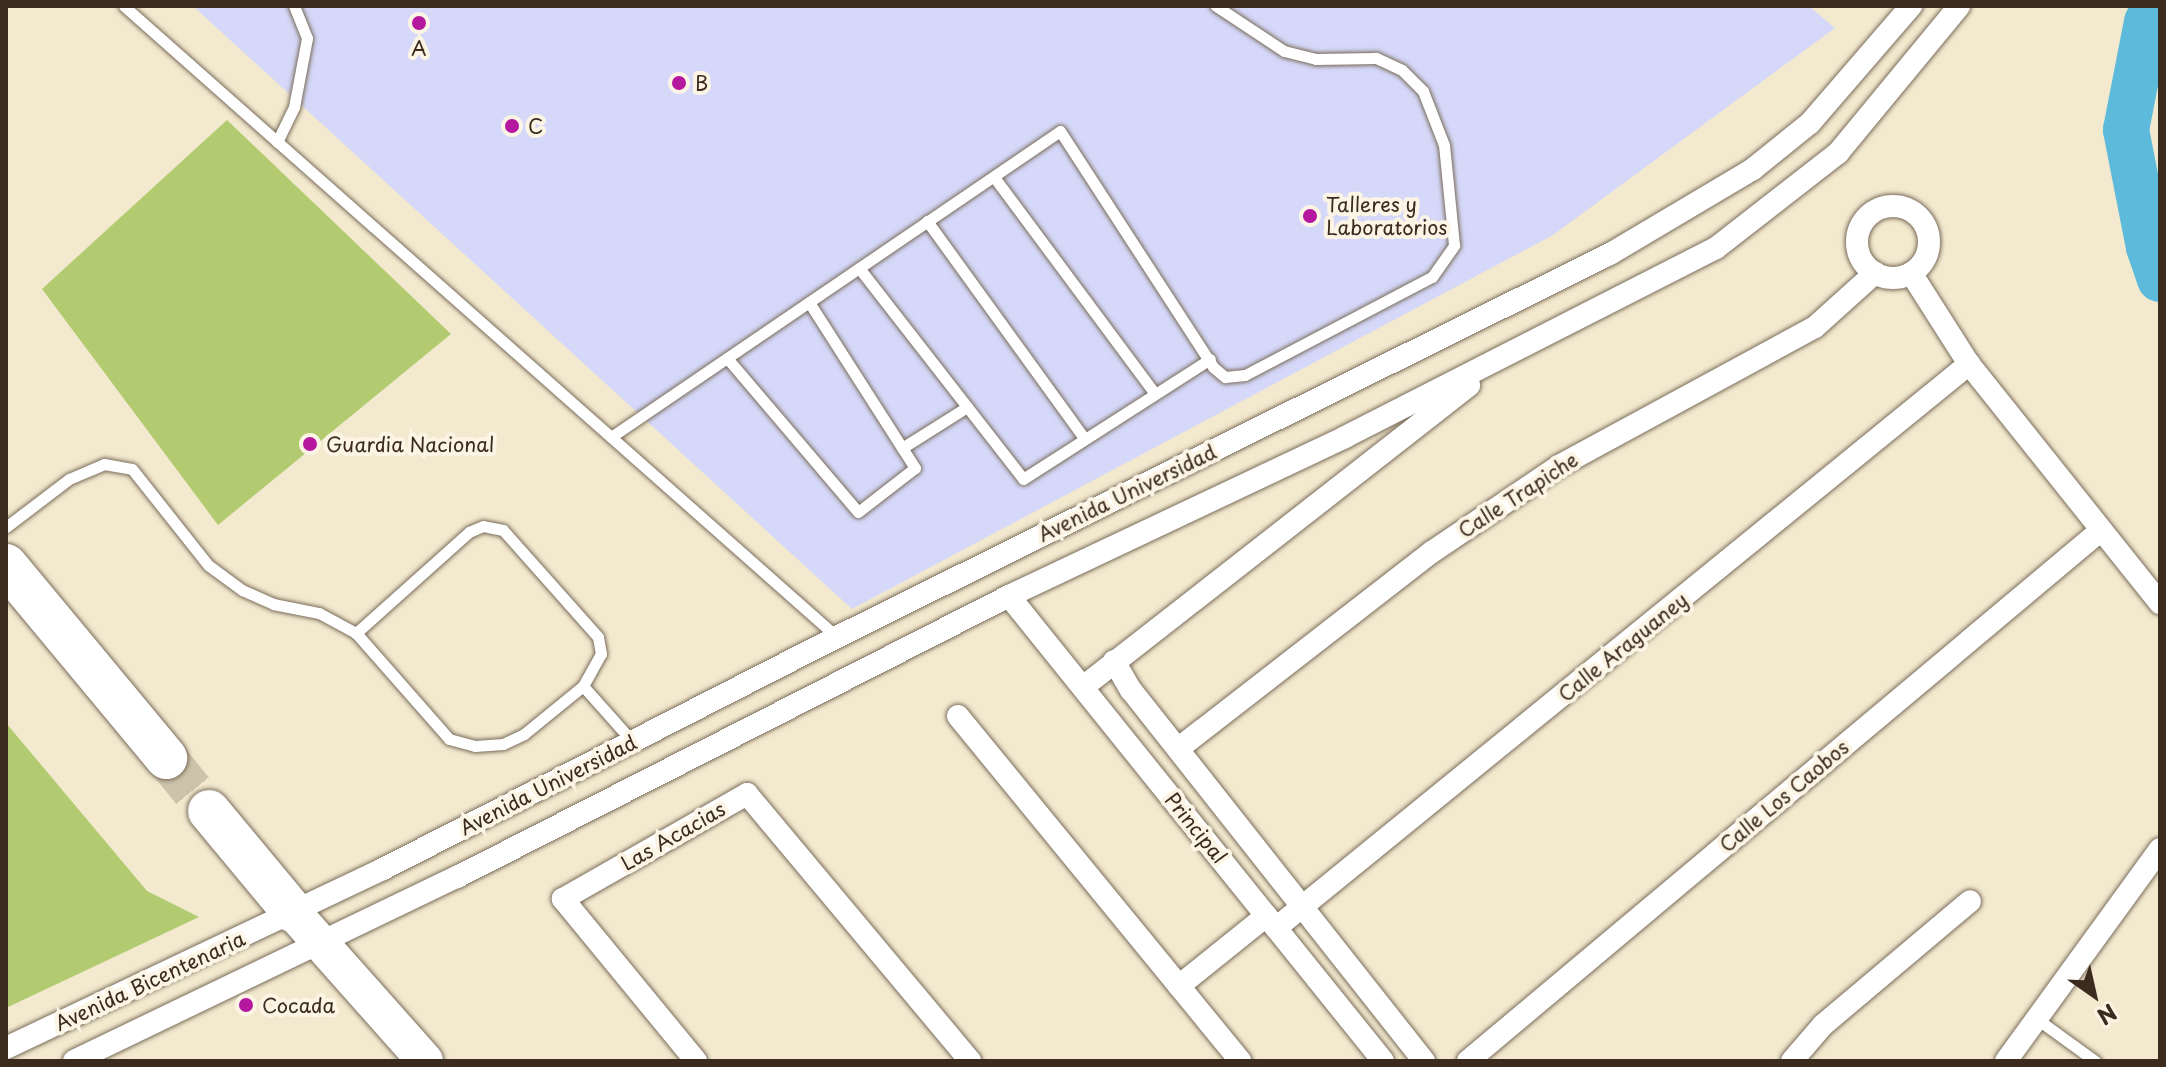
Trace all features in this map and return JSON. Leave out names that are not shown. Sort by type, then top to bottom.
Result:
[{"type":"highway","points":[[6,565],[166,758]]},
{"type":"highway","points":[[209,811],[304,926]]},
{"type":"main road","points":[[304,926],[365,1000],[389,1016],[425,1061]]},
{"type":"main road","points":[[365,1000],[374,1034],[396,1061]]},
{"type":"street","name":"Avenida Universidad","points":[[304,926],[632,741],[1688,211],[1753,169],[1810,123],[1911,6]]},
{"type":"street","name":"Avenida Universidad","points":[[304,926],[457,877],[1009,596],[1511,353],[1716,248],[1784,200],[1838,153],[1959,6]]},
{"type":"street","points":[[1890,207],[1910,211],[1926,229],[1927,253],[1911,273],[1899,277],[1875,273],[1861,259],[1858,234],[1868,217],[1890,207]]},
{"type":"street","name":"Calle Trapiche","points":[[1179,748],[1432,552],[1559,466],[1815,327],[1875,273]]},
{"type":"street","points":[[1911,273],[1969,364],[2160,603]]},
{"type":"street","name":"Avenida Universidad","points":[[1083,687],[1511,353]]},
{"type":"street","name":"Calle Araguaney","points":[[1179,986],[1271,922],[1301,909],[1969,364]]},
{"type":"street","name":"Calle Los Caobos","points":[[1468,1061],[2100,531]]},
{"type":"street","name":"Principal","points":[[1009,596],[1383,1061]]},
{"type":"street","points":[[837,637],[868,668]]},
{"type":"street","name":"Principal","points":[[1114,661],[1301,909],[1424,1061]]},
{"type":"street","points":[[958,716],[1240,1061]]},
{"type":"street","name":"Las Acacias","points":[[696,1061],[563,899],[747,794],[970,1061]]},
{"type":"street","points":[[2006,1061],[2160,849]]},
{"type":"street","points":[[1792,1061],[1823,1025],[1970,901]]},
{"type":"street","name":"Avenida Bicentenaria","points":[[6,1048],[304,926]]},
{"type":"street","name":"Avenida Bicentenaria","points":[[74,1061],[304,926]]},
{"type":"lane","points":[[124,6],[837,637]]},
{"type":"lane","points":[[277,142],[296,101],[307,38],[294,6]]},
{"type":"lane","points":[[611,437],[1060,131],[1210,359],[1225,377],[1245,375],[1423,283],[1440,270],[1454,245],[1444,145],[1431,105],[1413,80],[1376,58],[1316,59],[1284,51],[1216,6]]},
{"type":"lane","points":[[994,177],[1155,394]]},
{"type":"lane","points":[[927,221],[1085,439]]},
{"type":"lane","points":[[859,268],[1023,479],[1210,359]]},
{"type":"lane","points":[[727,358],[858,512],[915,468],[809,302]]},
{"type":"lane","points":[[902,448],[967,407]]},
{"type":"lane","points":[[6,527],[69,479],[104,464],[132,469],[208,565],[242,590],[273,604],[319,613],[356,633],[449,739],[475,746],[503,744],[524,734],[583,686],[601,654],[598,637],[503,530],[483,526],[469,532],[356,633]]},
{"type":"lane","points":[[583,686],[632,741]]},
{"type":"lane","points":[[2037,1019],[2095,1061]]},
{"type":"shaded area","points":[[193,6],[1809,6],[1835,28],[1553,235],[852,609]]},
{"type":"green space","points":[[227,120],[451,334],[218,525],[42,289]]},
{"type":"green space","points":[[6,723],[147,891],[199,917],[6,1008]]},
{"type":"waterway","points":[[2156,6],[2147,22],[2126,130],[2149,247],[2160,279]]},
{"type":"tunnel","points":[[166,758],[209,811]]},
{"type":"place","name":"A","points":[[419,23]]},
{"type":"place","name":"B","points":[[679,83]]},
{"type":"place","name":"C","points":[[512,126]]},
{"type":"place","name":"Talleres y Laboratorios","points":[[1310,216]]},
{"type":"place","name":"Guardia Nacional","points":[[310,444]]},
{"type":"place","name":"Cocada","points":[[246,1005]]}]
